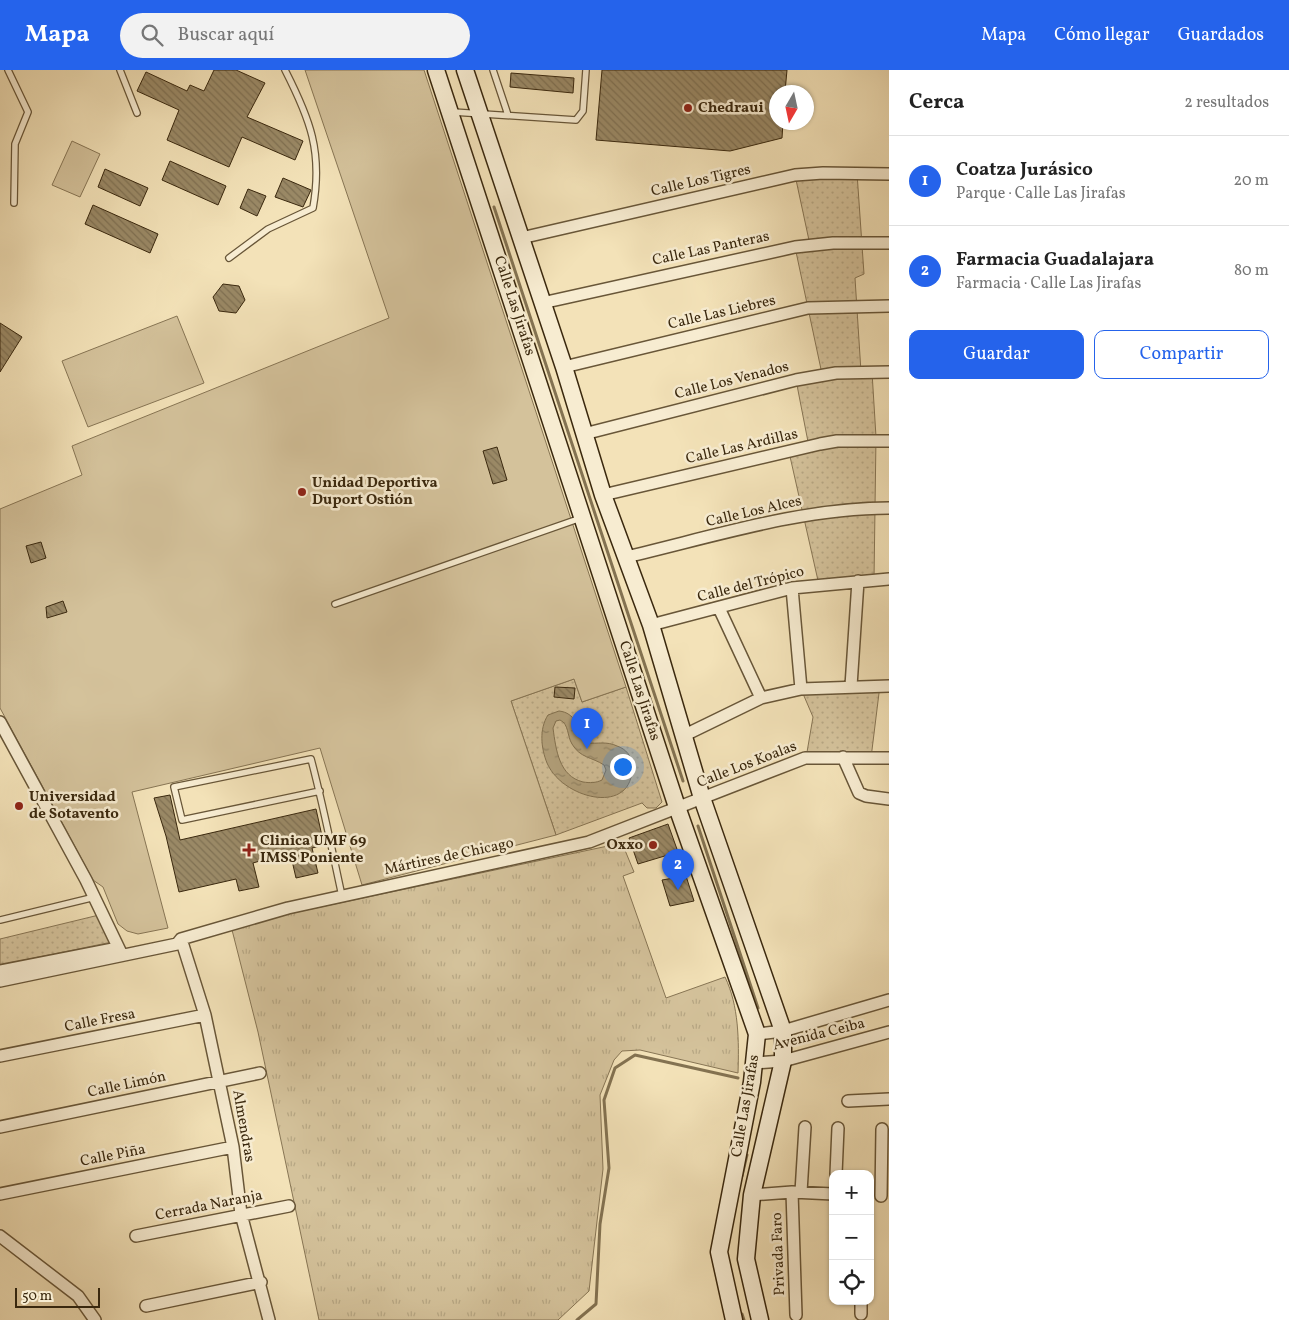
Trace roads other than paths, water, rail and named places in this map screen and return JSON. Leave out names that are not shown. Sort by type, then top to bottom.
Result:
[{"type":"main road","name":"Calle Las Jirafas","points":[[436,70],[677,807],[757,1034],[755,1063],[719,1252],[734,1320]]},
{"type":"main road","name":"Calle Las Jirafas","points":[[465,70],[564,367],[603,495],[651,625],[685,735],[702,798],[783,1031],[783,1061],[752,1195],[746,1259],[760,1320]]},
{"type":"main road","points":[[477,193],[503,184]]},
{"type":"street","name":"Calle Los Tigres","points":[[521,238],[795,175],[824,173],[889,174]]},
{"type":"street","name":"Calle Las Panteras","points":[[542,303],[795,247],[833,243],[889,243]]},
{"type":"street","name":"Calle Las Liebres","points":[[564,367],[808,308],[889,306]]},
{"type":"street","name":"Calle Los Venados","points":[[584,434],[796,380],[836,373],[889,372]]},
{"type":"street","name":"Calle Las Ardillas","points":[[603,495],[820,444],[837,441],[889,441]]},
{"type":"street","name":"Calle Los Alces","points":[[626,557],[810,514],[836,510],[889,508]]},
{"type":"street","name":"Calle del Trópico","points":[[651,625],[792,588],[889,579]]},
{"type":"street","points":[[851,686],[858,581]]},
{"type":"street","points":[[792,588],[800,689]]},
{"type":"street","points":[[719,608],[761,698]]},
{"type":"street","points":[[685,735],[761,698],[800,689],[889,686]]},
{"type":"street","points":[[0,722],[95,897],[121,952]]},
{"type":"street","points":[[843,757],[860,793],[866,796],[889,798]]},
{"type":"street","name":"Calle Los Koalas","points":[[677,807],[805,758],[889,758]]},
{"type":"street","name":"Mártires de Chicago","points":[[121,952],[177,944],[181,940],[288,908],[589,842],[677,807]]},
{"type":"street","name":"Almendras","points":[[181,940],[205,1015],[233,1147],[241,1214],[260,1282],[268,1320]]},
{"type":"street","points":[[0,971],[121,952]]},
{"type":"street","points":[[0,981],[121,952]]},
{"type":"street","name":"Avenida Ceiba","points":[[757,1034],[783,1031],[889,1000]]},
{"type":"street","name":"Calle Fresa","points":[[0,1056],[205,1015]]},
{"type":"street","name":"Avenida Ceiba","points":[[755,1063],[783,1061],[889,1032]]},
{"type":"street","name":"Calle Limón","points":[[0,1127],[260,1073]]},
{"type":"street","points":[[848,1101],[889,1099]]},
{"type":"street","name":"Privada Faro","points":[[796,1315],[797,1192],[805,1127]]},
{"type":"street","points":[[836,1170],[838,1128]]},
{"type":"street","points":[[880,1195],[882,1129]]},
{"type":"street","name":"Calle Piña","points":[[0,1194],[233,1147]]},
{"type":"street","points":[[752,1195],[797,1192],[829,1194]]},
{"type":"street","name":"Cerrada Naranja","points":[[136,1236],[289,1206]]},
{"type":"street","points":[[0,1236],[78,1296],[95,1320]]},
{"type":"street","points":[[146,1306],[260,1282]]},
{"type":"street","points":[[861,1305],[861,1314]]},
{"type":"lane","points":[[8,70],[28,112],[15,144],[14,203]]},
{"type":"lane","points":[[120,70],[137,113]]},
{"type":"lane","points":[[229,258],[268,229],[313,208],[318,180],[314,143],[303,106],[285,70]]},
{"type":"lane","points":[[493,70],[508,115]]},
{"type":"lane","points":[[451,112],[576,120],[583,111],[586,70]]},
{"type":"lane","points":[[335,604],[583,517]]},
{"type":"lane","points":[[320,792],[182,820],[174,787],[311,759],[320,792],[342,896]]},
{"type":"lane","points":[[0,920],[95,897]]},
{"type":"water","points":[[559,711],[565,712],[573,718],[587,743],[610,744],[626,751],[630,756],[632,766],[630,782],[622,792],[610,797],[596,797],[581,793],[567,786],[555,776],[547,763],[542,745],[543,726],[548,715]],"holes":[[[560,720],[563,722],[575,749],[582,755],[604,765],[606,770],[602,780],[583,782],[575,779],[564,768],[557,753],[553,728],[556,721]]]},
{"type":"waterway","points":[[494,207],[683,781]]},
{"type":"waterway","points":[[698,826],[758,1008]]},
{"type":"waterway","points":[[577,1320],[596,1304],[600,1224],[609,1168],[604,1100],[615,1068],[635,1055],[738,1078]]},
{"type":"waterway","points":[[742,1176],[747,1155]]},
{"type":"waterway","points":[[742,1314],[744,1320]]},
{"type":"place","name":"Chedraui","points":[[688,108]]},
{"type":"place","name":"Unidad Deportiva Duport Ostión","points":[[302,492]]},
{"type":"place","name":"Coatza Jurásico","points":[[587,749]]},
{"type":"place","name":"Universidad de Sotavento","points":[[19,806]]},
{"type":"place","name":"Oxxo","points":[[653,845]]},
{"type":"place","name":"Clinica UMF 69 IMSS Poniente","points":[[249,850]]},
{"type":"place","name":"Farmacia Guadalajara","points":[[678,890]]}]
